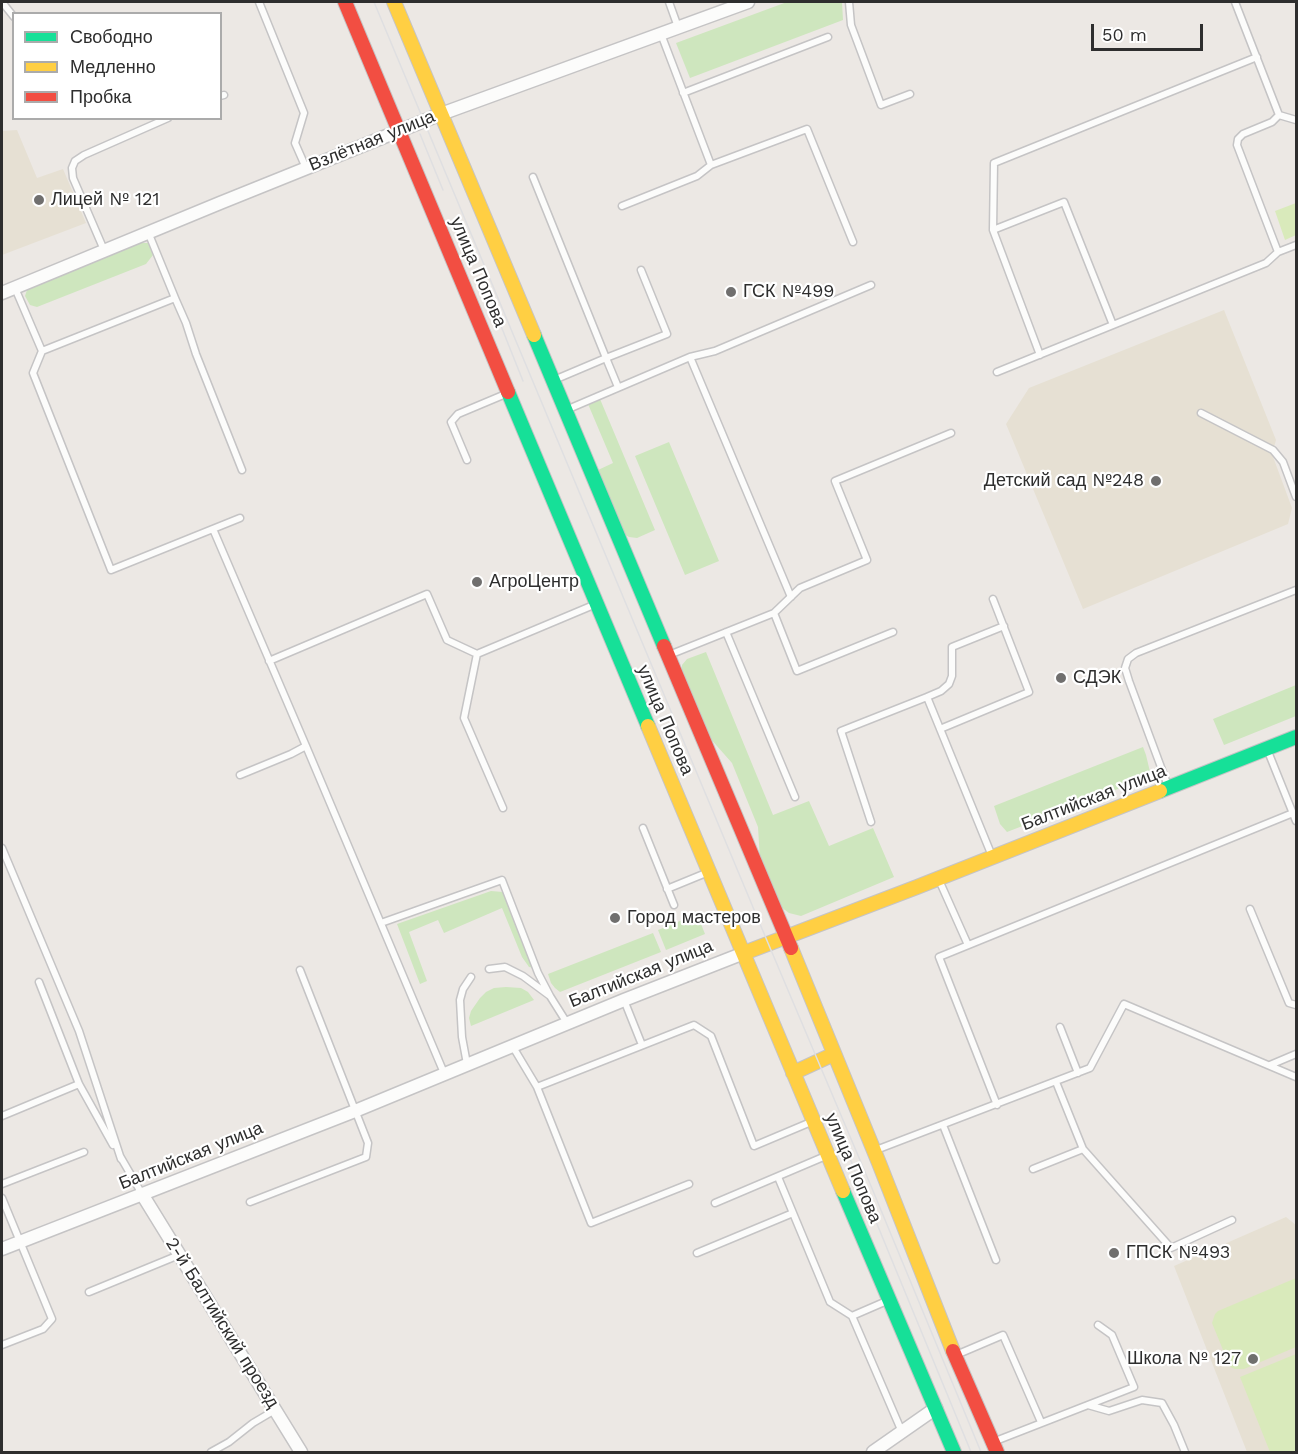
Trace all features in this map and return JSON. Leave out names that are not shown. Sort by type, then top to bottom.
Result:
[{"type":"main road","name":"улица Попова","points":[[345,2],[954,1452]]},
{"type":"main road","name":"улица Попова","points":[[394,2],[786,937],[994,1447]]},
{"type":"main road","name":"Балтийская улица","points":[[744,953],[1296,737]]},
{"type":"main road","points":[[793,1073],[834,1054]]},
{"type":"street","name":"Взлётная улица","points":[[2,294],[104,250],[441,114],[748,2]]},
{"type":"street","name":"Балтийская улица","points":[[2,1249],[355,1111],[744,953]]},
{"type":"street","name":"2-й Балтийский проезд","points":[[142,1194],[301,1452]]},
{"type":"street","points":[[873,1452],[936,1407]]},
{"type":"lane","points":[[2,2],[12,14]]},
{"type":"lane","points":[[259,2],[304,112],[295,143],[306,168]]},
{"type":"lane","points":[[669,2],[679,28]]},
{"type":"lane","points":[[849,2],[849,21],[881,105],[910,94]]},
{"type":"lane","points":[[1235,2],[1279,115]]},
{"type":"lane","points":[[660,34],[711,165]]},
{"type":"lane","points":[[683,93],[828,37]]},
{"type":"lane","points":[[1040,355],[993,230],[994,163],[1257,57]]},
{"type":"lane","points":[[1279,115],[1296,120]]},
{"type":"lane","points":[[1278,252],[1237,145],[1238,139],[1243,134],[1272,122],[1279,115]]},
{"type":"lane","points":[[104,250],[74,178],[72,168],[75,161],[163,120]]},
{"type":"lane","points":[[622,206],[697,176],[711,165],[807,129],[853,242]]},
{"type":"lane","points":[[533,177],[618,387]]},
{"type":"lane","points":[[993,230],[1064,202],[1113,325]]},
{"type":"lane","points":[[148,232],[186,323],[242,470]]},
{"type":"lane","points":[[997,372],[1266,263],[1278,252],[1296,245]]},
{"type":"lane","points":[[553,380],[667,334],[641,270]]},
{"type":"lane","points":[[565,410],[690,357],[715,351],[871,285]]},
{"type":"lane","points":[[15,288],[42,351],[33,373],[111,570],[240,518]]},
{"type":"lane","points":[[42,351],[175,298]]},
{"type":"lane","points":[[690,357],[791,597]]},
{"type":"lane","points":[[467,460],[451,422],[458,414],[509,392]]},
{"type":"lane","points":[[1202,413],[1273,450],[1282,462],[1296,497]]},
{"type":"lane","points":[[668,655],[774,613],[800,588],[867,560],[835,481],[951,433]]},
{"type":"lane","points":[[213,529],[444,1073]]},
{"type":"lane","points":[[1169,788],[1125,668],[1128,659],[1136,653],[1296,590]]},
{"type":"lane","points":[[269,661],[427,594],[447,640],[477,654],[597,604]]},
{"type":"lane","points":[[940,729],[1029,692],[993,599]]},
{"type":"lane","points":[[774,613],[797,671],[893,632]]},
{"type":"lane","points":[[872,822],[841,731],[941,691],[949,684],[952,676],[952,647],[1004,627]]},
{"type":"lane","points":[[726,632],[795,797]]},
{"type":"lane","points":[[477,654],[464,718],[503,808]]},
{"type":"lane","points":[[927,697],[993,857]]},
{"type":"lane","points":[[240,775],[306,746]]},
{"type":"lane","points":[[1267,749],[1296,821]]},
{"type":"lane","points":[[996,1105],[939,957],[1293,813]]},
{"type":"lane","points":[[643,828],[674,905]]},
{"type":"lane","points":[[2,848],[78,1031],[121,1159]]},
{"type":"lane","points":[[668,889],[710,872]]},
{"type":"lane","points":[[939,878],[968,945]]},
{"type":"lane","points":[[381,923],[502,880],[538,973],[567,1023]]},
{"type":"lane","points":[[1250,909],[1289,1003],[1296,1005]]},
{"type":"lane","points":[[489,969],[505,968],[523,976],[550,996]]},
{"type":"lane","points":[[250,1202],[366,1157],[368,1143],[300,970]]},
{"type":"lane","points":[[467,1064],[462,1037],[460,1000],[463,989],[471,977]]},
{"type":"lane","points":[[39,982],[79,1084],[142,1194]]},
{"type":"lane","points":[[624,1000],[642,1046]]},
{"type":"lane","points":[[874,1151],[1090,1068],[1124,1004],[1296,1077]]},
{"type":"lane","points":[[537,1087],[693,1025],[711,1035],[754,1146],[814,1121]]},
{"type":"lane","points":[[1060,1027],[1078,1073]]},
{"type":"lane","points":[[512,1046],[537,1087],[591,1223],[689,1184]]},
{"type":"lane","points":[[1270,1065],[1296,1054]]},
{"type":"lane","points":[[1056,1082],[1083,1149],[1171,1248],[1232,1220]]},
{"type":"lane","points":[[2,1116],[79,1084]]},
{"type":"lane","points":[[943,1125],[996,1260]]},
{"type":"lane","points":[[1033,1169],[1083,1149]]},
{"type":"lane","points":[[2,1184],[84,1152]]},
{"type":"lane","points":[[715,1203],[828,1155]]},
{"type":"lane","points":[[778,1177],[830,1302],[852,1316],[902,1432]]},
{"type":"lane","points":[[2,1198],[52,1319],[43,1329],[2,1345]]},
{"type":"lane","points":[[697,1253],[793,1213]]},
{"type":"lane","points":[[89,1292],[179,1255]]},
{"type":"lane","points":[[852,1316],[889,1300]]},
{"type":"lane","points":[[994,1447],[1041,1422],[1134,1387],[1112,1335],[1098,1325]]},
{"type":"lane","points":[[955,1355],[1003,1335],[1041,1422]]},
{"type":"lane","points":[[1088,1404],[1110,1411],[1142,1400],[1162,1403],[1185,1452]]},
{"type":"lane","points":[[211,1452],[274,1410]]},
{"type":"shaded area","name":"Лицей № 121","points":[[17,130],[37,178],[63,169],[86,223],[2,255],[2,131]]},
{"type":"shaded area","name":"Детский сад №248","points":[[1224,310],[1276,440],[1272,454],[1292,508],[1288,524],[1083,609],[1006,424],[1029,388]]},
{"type":"shaded area","name":"Школа № 127","points":[[1286,1217],[1296,1225],[1296,1452],[1247,1452],[1174,1266]]},
{"type":"green space","points":[[787,2],[842,2],[843,20],[690,78],[676,43]]},
{"type":"green space","points":[[1296,203],[1296,235],[1285,240],[1275,211]]},
{"type":"green space","points":[[136,243],[148,243],[153,255],[146,264],[37,307],[30,305],[25,296],[28,287]]},
{"type":"green space","points":[[600,399],[655,530],[637,538],[624,534],[598,470],[613,463],[588,404]]},
{"type":"green space","points":[[669,442],[719,561],[685,575],[635,456]]},
{"type":"green space","points":[[706,652],[773,815],[809,801],[829,846],[873,828],[894,877],[801,916],[789,913],[781,907],[760,860],[758,827],[732,763],[709,737],[682,675],[682,665],[687,659]]},
{"type":"green space","points":[[1296,685],[1296,716],[1224,745],[1213,719]]},
{"type":"green space","points":[[1143,747],[1151,776],[1007,832],[1000,824],[994,806]]},
{"type":"green space","points":[[491,891],[503,892],[534,968],[529,967],[522,957],[502,908],[444,933],[438,920],[409,932],[427,981],[420,984],[397,924]]},
{"type":"green space","points":[[697,914],[705,934],[666,950],[658,930]]},
{"type":"green space","points":[[653,933],[661,952],[560,992],[551,983],[548,974]]},
{"type":"green space","points":[[494,988],[521,988],[528,992],[534,1000],[471,1026],[469,1018],[471,1011],[480,998]]},
{"type":"green space","points":[[1296,1278],[1296,1347],[1244,1369],[1230,1367],[1212,1323],[1215,1314]]},
{"type":"green space","points":[[1296,1354],[1296,1452],[1270,1452],[1240,1377]]},
{"type":"tram line","points":[[374,2],[981,1452]]},
{"type":"tram line","points":[[420,134],[443,190]]},
{"type":"tram line","points":[[495,311],[523,381]]},
{"type":"tram line","points":[[844,1144],[971,1452]]},
{"type":"traffic: fast","points":[[534,335],[664,646]]},
{"type":"traffic: fast","points":[[508,392],[648,726]]},
{"type":"traffic: fast","points":[[1160,791],[1296,737]]},
{"type":"traffic: fast","points":[[843,1191],[954,1452]]},
{"type":"traffic: slow","points":[[394,2],[534,335]]},
{"type":"traffic: slow","points":[[648,726],[843,1191]]},
{"type":"traffic: slow","points":[[744,953],[1160,791]]},
{"type":"traffic: slow","points":[[791,948],[953,1351]]},
{"type":"traffic: slow","points":[[793,1073],[834,1054]]},
{"type":"traffic: jam","points":[[345,2],[508,392]]},
{"type":"traffic: jam","points":[[664,646],[791,948]]},
{"type":"traffic: jam","points":[[953,1351],[997,1452]]},
{"type":"place","name":"Лицей № 121","points":[[39,200]]},
{"type":"place","name":"ГСК №499","points":[[731,292]]},
{"type":"place","name":"Детский сад №248","points":[[1156,481]]},
{"type":"place","name":"АгроЦентр","points":[[477,582]]},
{"type":"place","name":"СДЭК","points":[[1061,678]]},
{"type":"place","name":"Город мастеров","points":[[615,918]]},
{"type":"place","name":"ГПСК №493","points":[[1114,1253]]},
{"type":"place","name":"Школа № 127","points":[[1253,1359]]}]
